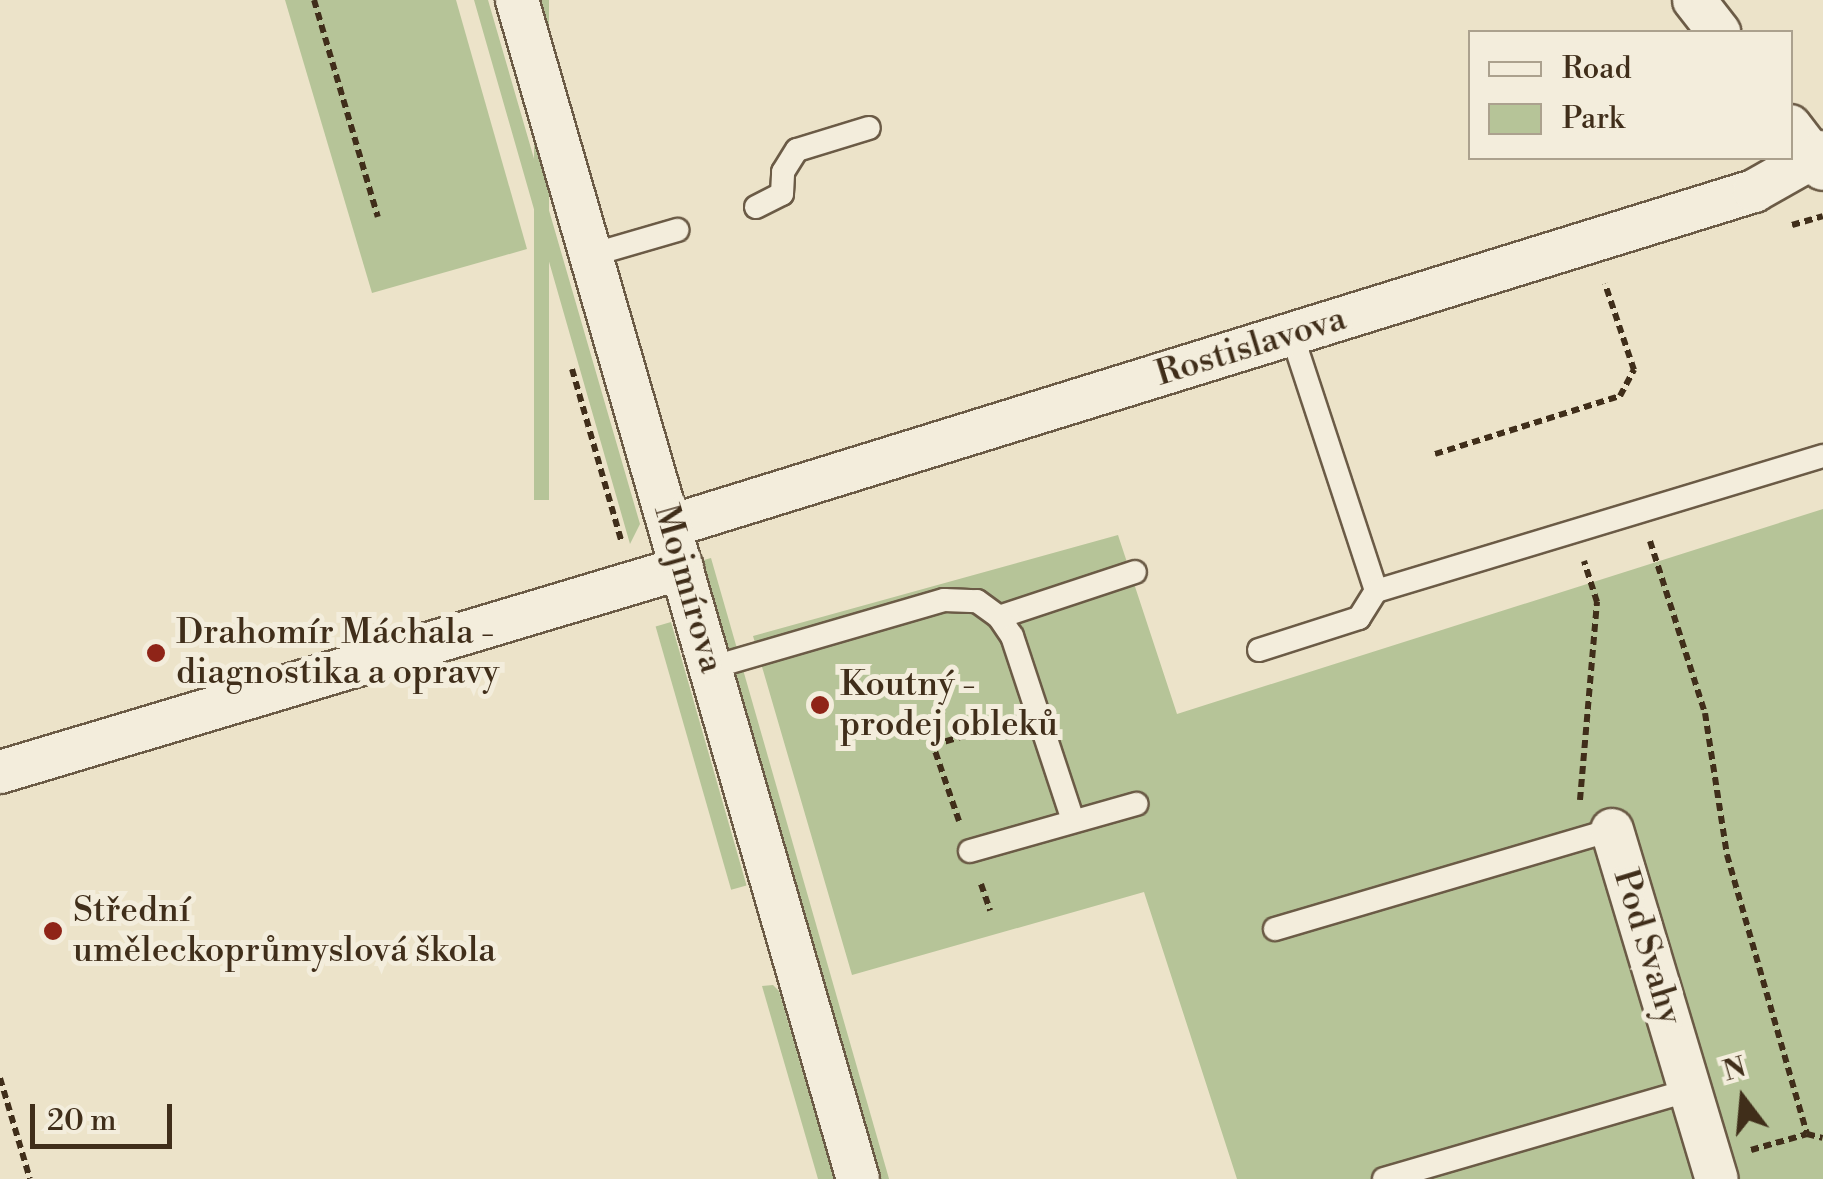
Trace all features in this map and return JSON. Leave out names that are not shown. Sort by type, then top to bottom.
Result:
[{"type":"street","name":"Mojmírova","points":[[516,0],[858,1179]]},
{"type":"street","points":[[1694,0],[1716,30]]},
{"type":"street","name":"Rostislavova","points":[[671,526],[1754,191],[1813,151]]},
{"type":"street","points":[[0,772],[682,568]]},
{"type":"street","name":"Pod Svahy","points":[[1612,830],[1714,1170]]},
{"type":"lane","points":[[756,207],[782,194],[784,172],[796,150],[870,128]]},
{"type":"lane","points":[[591,255],[677,230]]},
{"type":"lane","points":[[1292,335],[1376,591]]},
{"type":"lane","points":[[1259,650],[1359,618],[1376,591],[1823,456]]},
{"type":"lane","points":[[1000,617],[1135,572]]},
{"type":"lane","points":[[710,668],[944,600],[977,601],[1000,617],[1074,820]]},
{"type":"lane","points":[[970,851],[1136,804]]},
{"type":"lane","points":[[1275,929],[1612,830]]},
{"type":"lane","points":[[1384,1179],[1690,1090]]},
{"type":"path","points":[[314,0],[378,216]]},
{"type":"path","points":[[1436,454],[1620,396],[1634,370],[1605,283]]},
{"type":"path","points":[[1640,511],[1705,713],[1727,855],[1807,1134]]},
{"type":"path","points":[[990,910],[933,745],[1038,714]]},
{"type":"path","points":[[0,1078],[30,1179]]},
{"type":"path","points":[[1714,1170],[1807,1134],[1823,1138]]},
{"type":"green space","points":[[285,0],[456,0],[527,249],[372,293]]},
{"type":"green space","points":[[474,0],[488,0],[640,524],[630,544]]},
{"type":"green space","points":[[534,0],[549,0],[549,500],[534,500]]},
{"type":"green space","points":[[1823,509],[1823,1179],[1237,1179],[1144,892],[852,975],[753,636],[1118,535],[1177,714]]},
{"type":"green space","points":[[711,558],[889,1179],[866,1179],[690,564]]},
{"type":"green space","points":[[671,622],[747,885],[731,890],[656,626]]},
{"type":"green space","points":[[773,985],[779,991],[834,1179],[818,1179],[762,986]]},
{"type":"place","name":"Drahomír Máchala - diagnostika a opravy","points":[[156,653]]},
{"type":"place","name":"Koutný - prodej obleků","points":[[820,705]]},
{"type":"place","name":"Střední uměleckoprůmyslová škola","points":[[53,931]]}]
